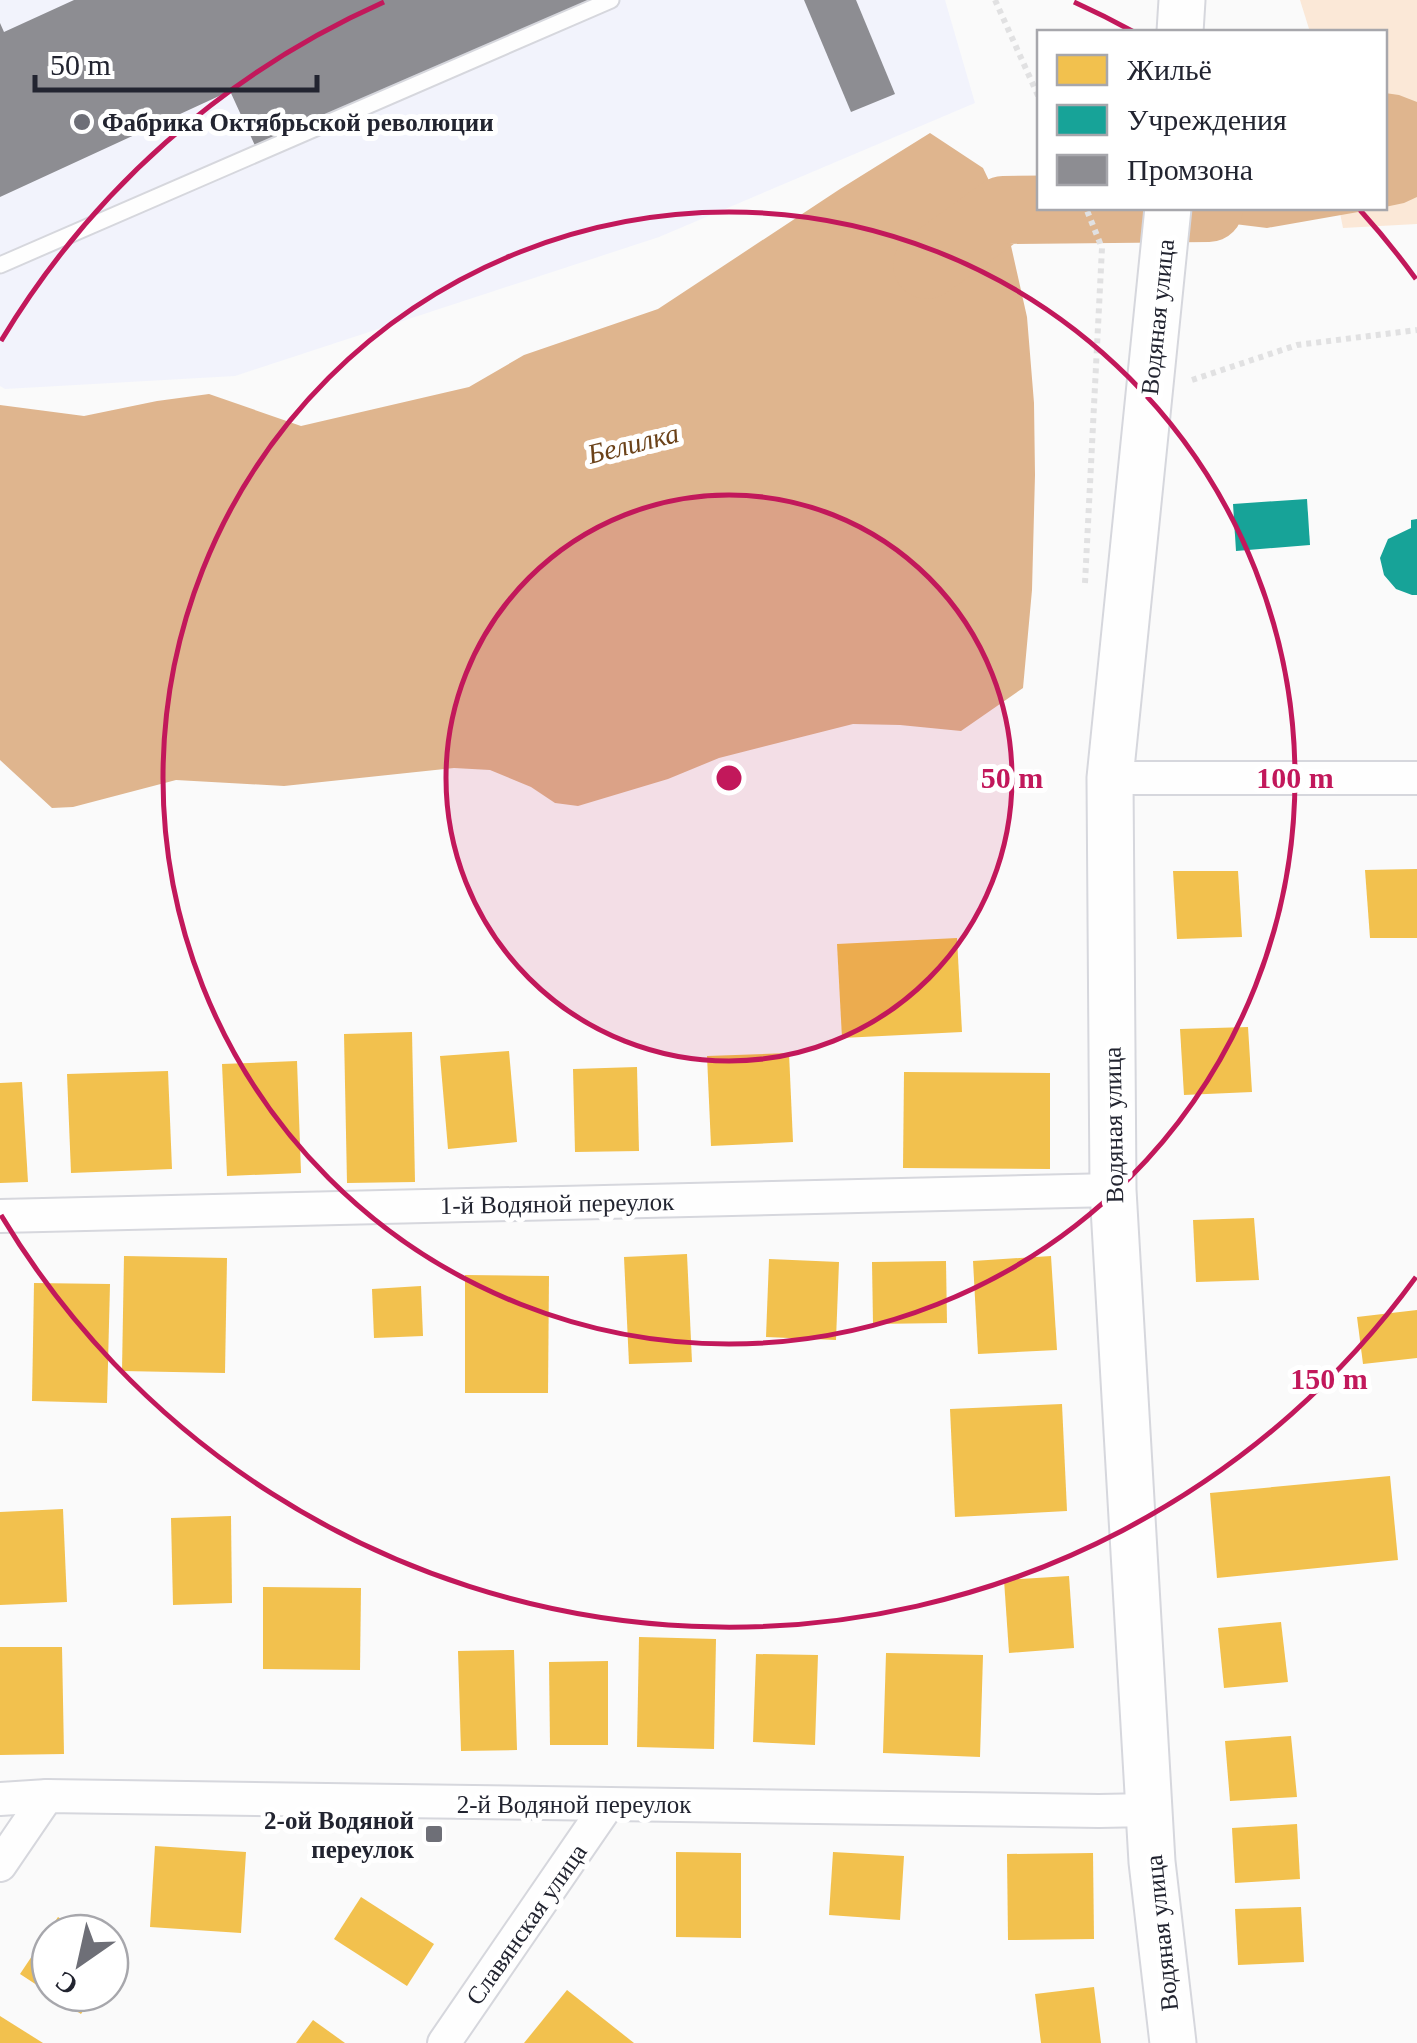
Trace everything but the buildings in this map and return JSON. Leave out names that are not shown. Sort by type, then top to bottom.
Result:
[{"type":"street","points":[[1180,30],[1182,0]]},
{"type":"street","name":"Водяная улица","points":[[1168,210],[1110,778],[1113,1190],[1152,1862],[1173,2043]]},
{"type":"street","points":[[1110,778],[1417,778]]},
{"type":"street","name":"1-й Водяной переулок","points":[[0,1216],[1113,1190]]},
{"type":"street","points":[[0,1864],[47,1796]]},
{"type":"street","name":"2-й Водяной переулок","points":[[0,1799],[47,1796],[1149,1810]]},
{"type":"street","name":"Славянская улица","points":[[444,2043],[608,1804]]},
{"type":"lane","points":[[0,265],[611,0]]},
{"type":"path","points":[[995,0],[1037,93]]},
{"type":"path","points":[[1085,583],[1102,248],[1087,210]]},
{"type":"path","points":[[1151,383],[1192,380],[1297,345],[1417,330]]},
{"type":"shaded area","points":[[0,0],[945,0],[975,103],[659,237],[235,376],[5,389],[0,386]]},
{"type":"shaded area","points":[[1300,0],[1417,0],[1417,224],[1343,228],[1339,210],[1387,210],[1387,30],[1309,30]]},
{"type":"water","points":[[1387,93],[1417,102],[1417,197],[1387,207]]},
{"type":"water","points":[[930,133],[983,168],[1003,210],[1027,317],[1034,403],[1032,590],[1023,688],[961,731],[853,724],[719,758],[668,779],[578,806],[555,803],[531,787],[490,770],[454,768],[284,786],[176,780],[73,807],[52,808],[0,760],[0,405],[84,416],[209,394],[301,426],[469,387],[524,355],[658,309]]},
{"type":"water","points":[[1207,210],[1370,210],[1267,228],[1210,221]]},
{"type":"waterway","name":"Белилка","points":[[927,265],[1003,210],[1037,210]]},
{"type":"place","name":"Фабрика Октябрьской революции","points":[[82,122]]},
{"type":"place","name":"2-ой Водяной переулок","points":[[434,1834]]}]
